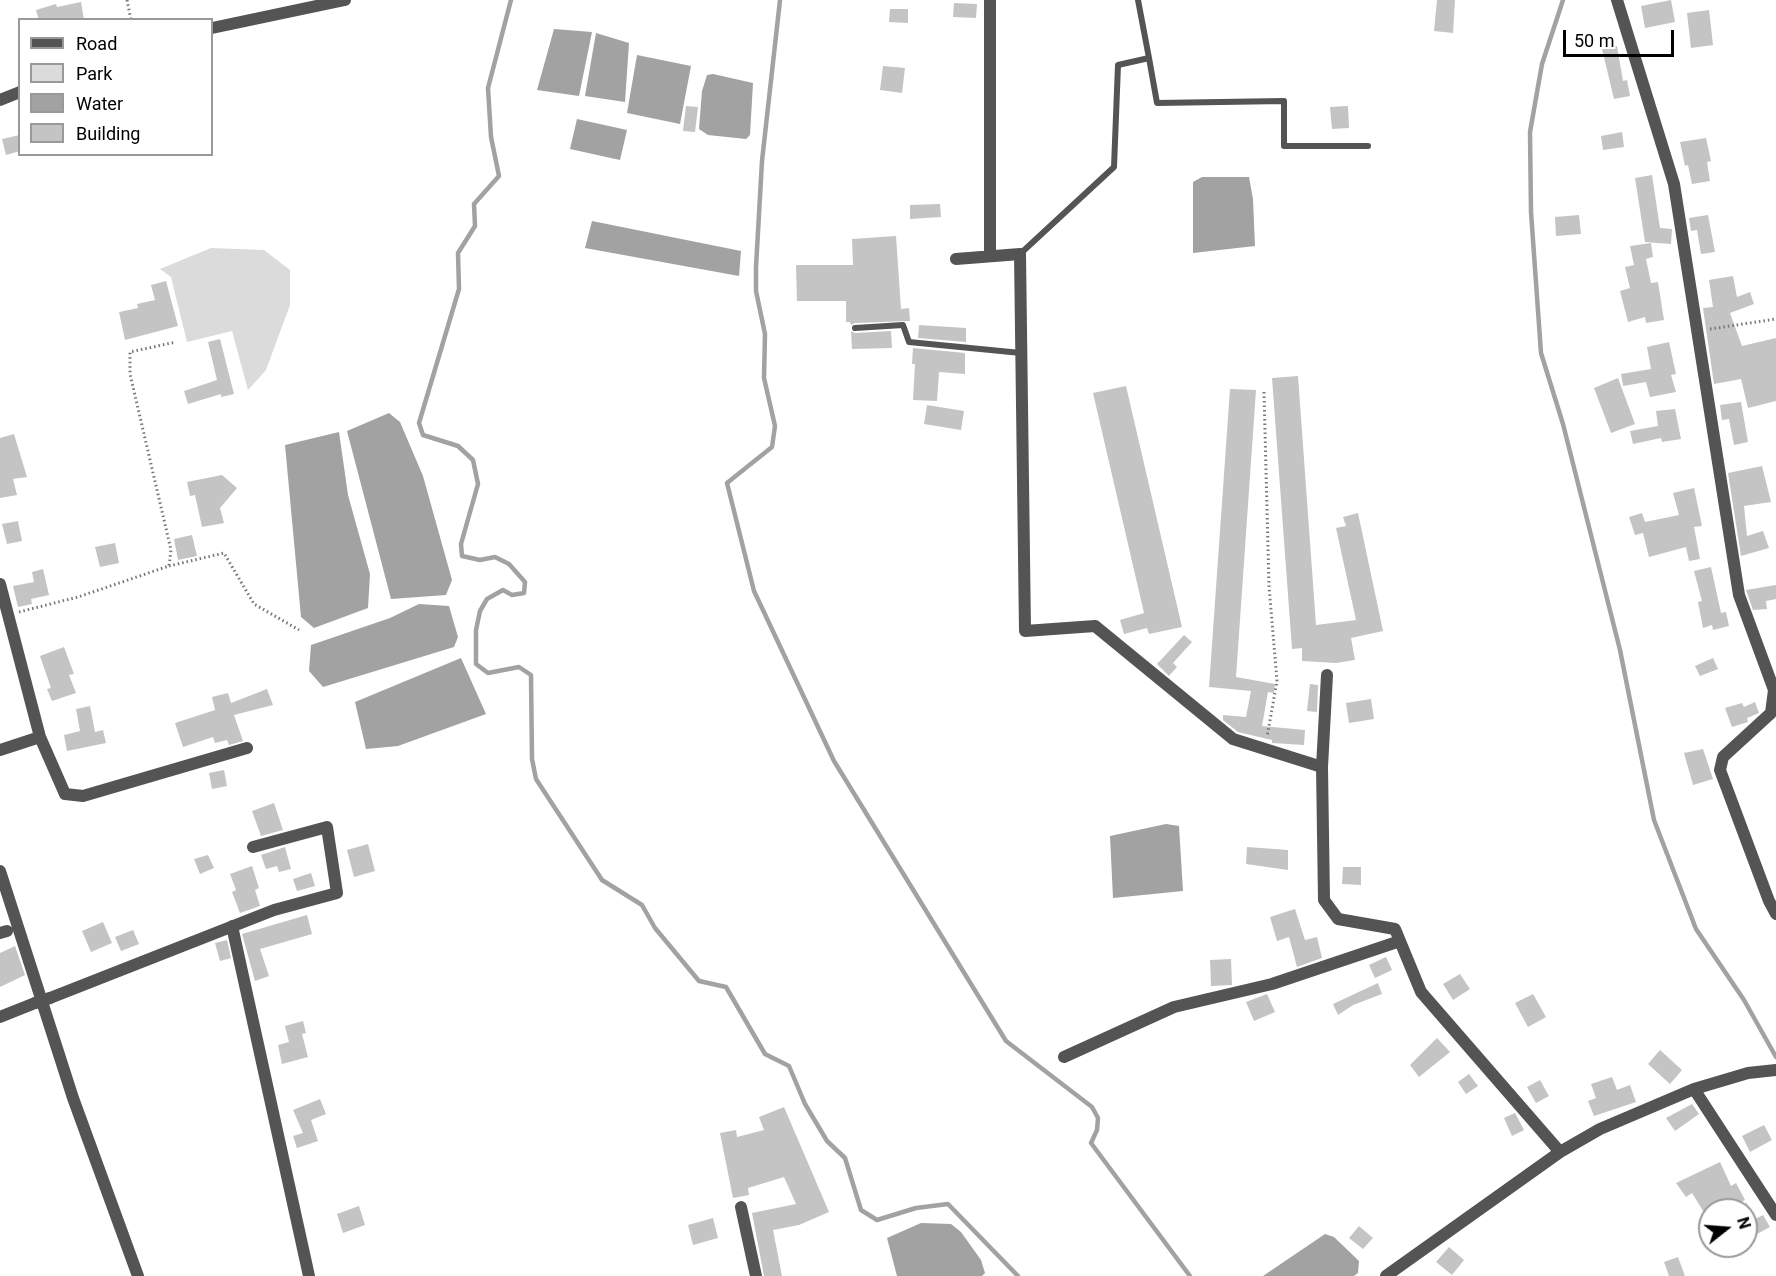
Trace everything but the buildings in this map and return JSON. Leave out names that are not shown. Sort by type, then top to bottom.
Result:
[{"type":"street","points":[[213,28],[345,0]]},
{"type":"street","points":[[990,0],[990,256]]},
{"type":"street","points":[[1617,0],[1674,183],[1739,595],[1774,690],[1771,713],[1723,757],[1720,770],[1768,901],[1776,914]]},
{"type":"street","points":[[0,100],[18,93]]},
{"type":"street","points":[[956,259],[1020,254],[1025,631],[1095,626],[1233,739],[1322,767]]},
{"type":"street","points":[[0,584],[40,737],[65,794],[83,796],[247,748]]},
{"type":"street","points":[[1327,675],[1322,767],[1324,900],[1338,919],[1395,929],[1421,992],[1560,1152]]},
{"type":"street","points":[[0,750],[40,737]]},
{"type":"street","points":[[0,1017],[274,910],[337,892],[327,827],[253,847]]},
{"type":"street","points":[[0,871],[73,1098],[138,1276]]},
{"type":"street","points":[[232,926],[309,1276]]},
{"type":"street","points":[[1064,1057],[1174,1006],[1272,984],[1401,941]]},
{"type":"street","points":[[1386,1276],[1560,1152],[1600,1129],[1694,1089],[1748,1073],[1776,1070]]},
{"type":"street","points":[[1694,1089],[1776,1215]]},
{"type":"street","points":[[741,1208],[756,1276]]},
{"type":"lane","points":[[1138,0],[1157,103],[1284,101],[1284,146],[1368,146]]},
{"type":"lane","points":[[1020,254],[1114,167],[1118,65],[1149,58]]},
{"type":"lane","points":[[855,328],[903,325],[909,342],[1022,353]]},
{"type":"path","points":[[127,0],[131,18]]},
{"type":"path","points":[[1697,331],[1776,319]]},
{"type":"path","points":[[169,566],[171,550],[130,374],[130,352],[176,342]]},
{"type":"path","points":[[1264,392],[1269,586],[1277,681],[1265,749]]},
{"type":"path","points":[[8,615],[78,597],[169,566],[224,553],[254,604],[299,630]]},
{"type":"green space","points":[[211,248],[264,250],[290,270],[290,305],[266,370],[248,390],[232,331],[187,342],[171,277],[160,269]]},
{"type":"water","points":[[554,29],[592,32],[579,96],[537,90]]},
{"type":"water","points":[[596,33],[629,43],[625,102],[585,96]]},
{"type":"water","points":[[637,55],[691,66],[680,124],[627,113]]},
{"type":"water","points":[[713,74],[753,83],[750,135],[746,139],[708,135],[699,129],[702,91],[707,75]]},
{"type":"water","points":[[577,119],[627,130],[620,160],[570,149]]},
{"type":"water","points":[[1202,177],[1249,177],[1253,199],[1255,246],[1193,253],[1193,182]]},
{"type":"water","points":[[592,221],[741,251],[739,276],[585,248]]},
{"type":"water","points":[[389,413],[400,422],[423,476],[452,580],[446,595],[391,599],[347,431]]},
{"type":"water","points":[[339,432],[348,495],[370,574],[368,608],[314,628],[301,617],[285,445]]},
{"type":"water","points":[[419,604],[449,606],[458,637],[454,647],[323,687],[309,671],[311,645],[390,618]]},
{"type":"water","points":[[461,658],[486,714],[398,746],[366,749],[355,702]]},
{"type":"water","points":[[1166,824],[1179,826],[1183,891],[1113,898],[1110,836]]},
{"type":"water","points":[[921,1223],[951,1224],[961,1232],[981,1260],[985,1273],[982,1276],[897,1276],[887,1238]]},
{"type":"water","points":[[1325,1234],[1334,1237],[1359,1261],[1358,1273],[1354,1276],[1263,1276]]},
{"type":"waterway","points":[[511,0],[488,88],[491,137],[499,176],[474,204],[475,226],[458,253],[459,289],[419,423],[423,435],[458,446],[473,460],[478,484],[461,544],[462,556],[480,560],[495,557],[509,564],[525,582],[524,593],[512,595],[503,590],[487,599],[480,611],[476,630],[476,664],[488,673],[519,667],[531,675],[532,759],[536,779],[602,880],[642,905],[655,928],[699,981],[726,987],[765,1054],[789,1066],[805,1104],[827,1141],[845,1158],[861,1210],[877,1220],[916,1208],[948,1204],[1018,1276]]},
{"type":"waterway","points":[[780,0],[762,161],[756,267],[756,291],[765,334],[764,378],[775,426],[772,447],[727,483],[754,591],[834,761],[1006,1041],[1092,1107],[1098,1118],[1097,1130],[1091,1143],[1190,1276]]},
{"type":"waterway","points":[[1563,0],[1542,64],[1530,132],[1531,212],[1541,353],[1563,424],[1620,650],[1654,820],[1696,929],[1744,1000],[1776,1057]]}]
